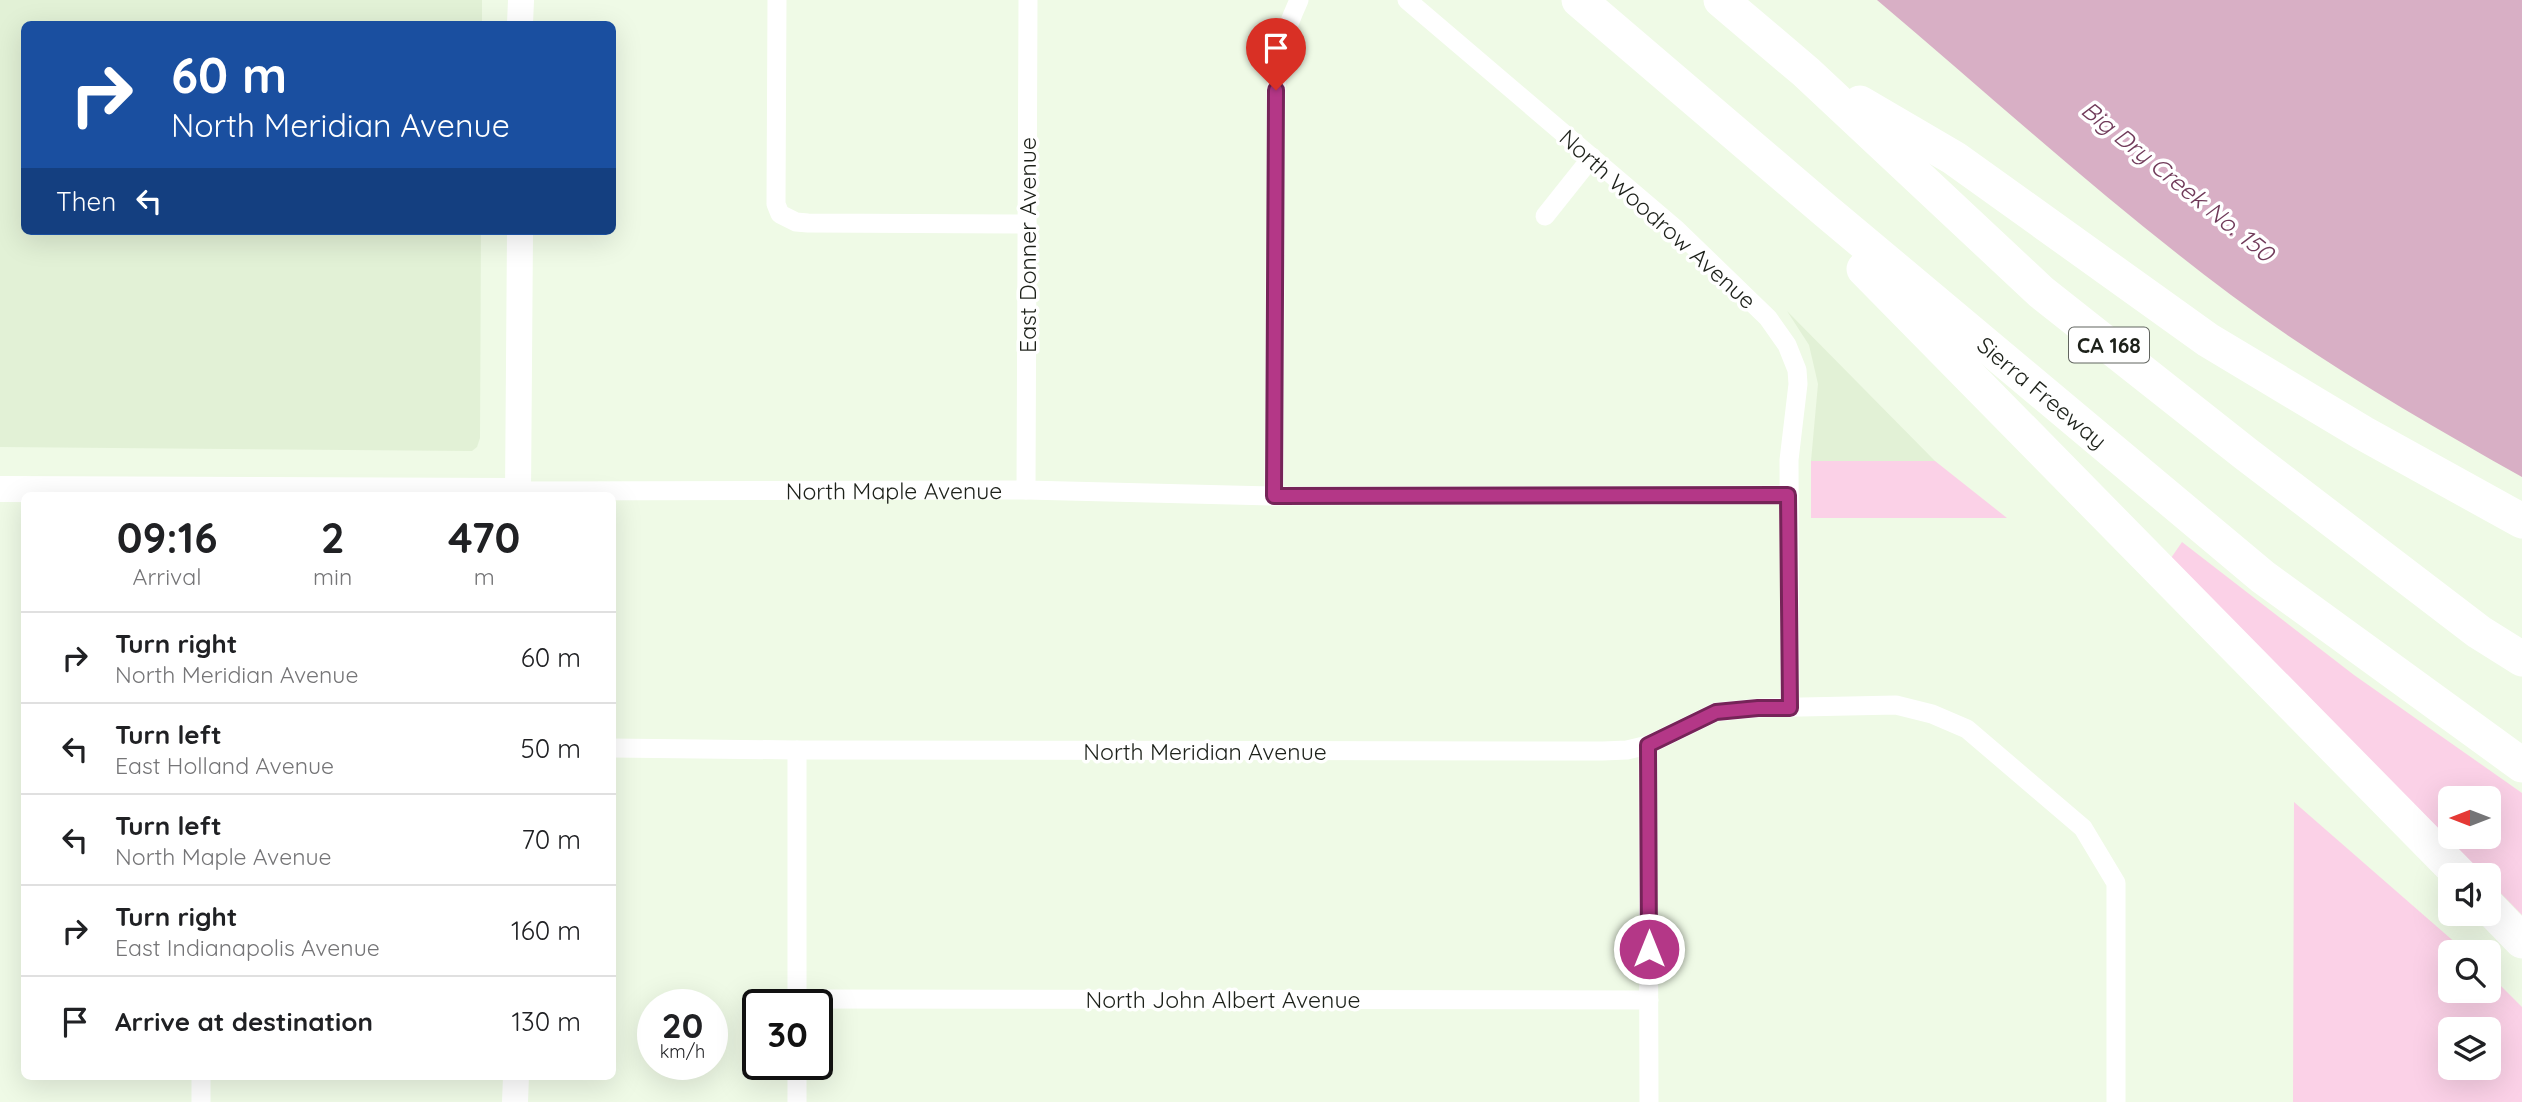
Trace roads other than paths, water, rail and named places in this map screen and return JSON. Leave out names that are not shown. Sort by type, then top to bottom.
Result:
[{"type":"highway","name":"Sierra Freeway","points":[[1579,0],[2263,577],[2522,765]]},
{"type":"highway","name":"CA 168","points":[[1721,0],[1806,72],[2040,292],[2479,632],[2522,659]]},
{"type":"highway","points":[[1806,72],[1954,158],[2208,340],[2363,433],[2522,521]]},
{"type":"highway","points":[[1826,211],[1862,267],[2448,863]]},
{"type":"highway","points":[[2501,919],[2522,941]]},
{"type":"street","points":[[520,0],[520,21]]},
{"type":"street","points":[[777,0],[776,204],[780,214],[808,223],[1027,224]]},
{"type":"street","name":"East Donner Avenue","points":[[1026,490],[1028,0]]},
{"type":"street","points":[[1274,496],[1276,90],[1283,37],[1299,0]]},
{"type":"street","name":"North Woodrow Avenue","points":[[1407,0],[1677,230],[1780,332],[1793,359],[1798,384],[1790,441],[1788,495],[1790,708]]},
{"type":"street","points":[[1545,216],[1592,157]]},
{"type":"street","points":[[519,492],[520,235]]},
{"type":"street","name":"North Maple Avenue","points":[[0,489],[389,492]]},
{"type":"street","name":"North Maple Avenue","points":[[616,492],[1026,490],[1274,496],[1788,495]]},
{"type":"street","name":"North Meridian Avenue","points":[[616,748],[1604,751],[1627,750],[1648,745],[1716,712],[1758,708],[1896,705],[1932,714],[1967,729],[2083,828],[2116,883],[2116,1102]]},
{"type":"street","points":[[1648,745],[1649,1102]]},
{"type":"street","points":[[797,750],[797,989]]},
{"type":"street","name":"North John Albert Avenue","points":[[833,1002],[1649,1000]]},
{"type":"street","points":[[201,1080],[201,1102]]},
{"type":"street","points":[[515,1102],[516,1080]]},
{"type":"street","points":[[797,1080],[797,1102]]},
{"type":"water","name":"Big Dry Creek No. 150","points":[[1877,0],[2522,0],[2522,477],[2337,368],[2231,295],[2096,187]]}]
